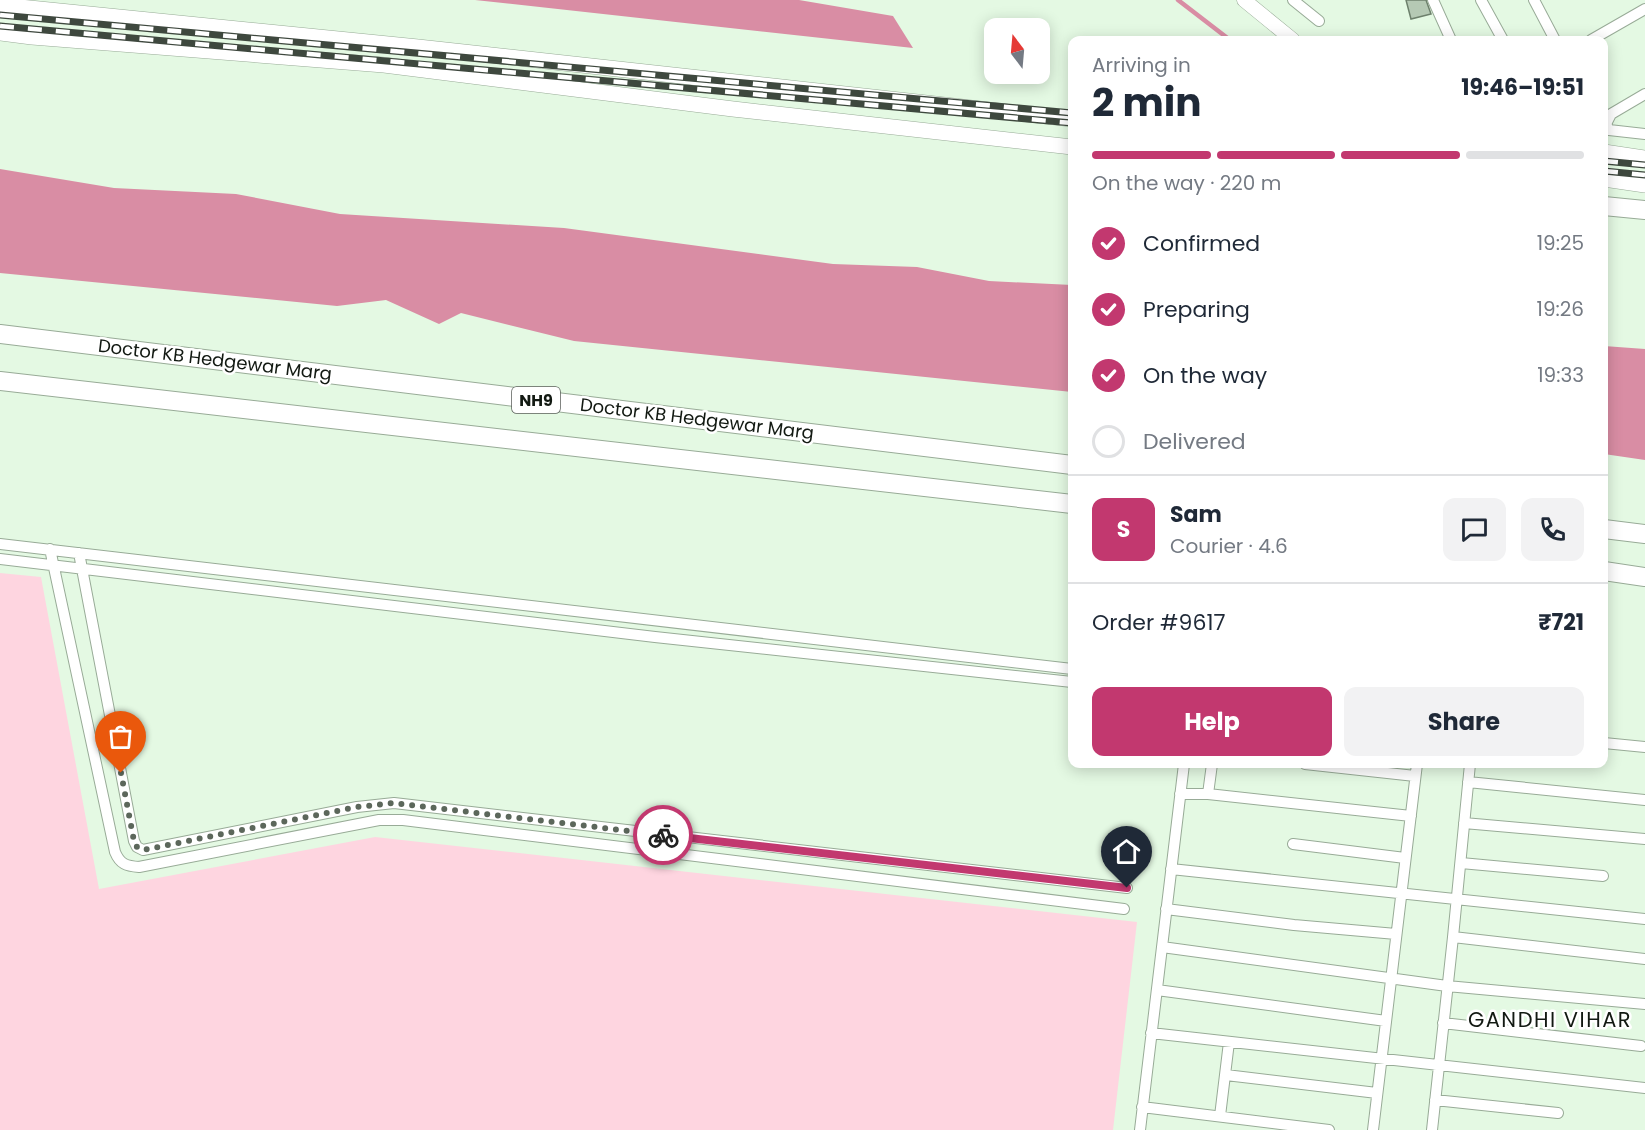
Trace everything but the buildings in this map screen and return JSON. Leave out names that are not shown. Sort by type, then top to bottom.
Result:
[{"type":"highway","points":[[1608,207],[1645,210]]},
{"type":"highway","name":"Doctor KB Hedgewar Marg","points":[[0,334],[1068,465]]},
{"type":"highway","name":"NH9","points":[[0,381],[1068,504]]},
{"type":"highway","points":[[1608,529],[1645,534]]},
{"type":"highway","points":[[1608,572],[1645,577]]},
{"type":"main road","points":[[0,5],[418,47],[1068,119]]},
{"type":"main road","points":[[0,33],[384,65],[733,109],[1068,147]]},
{"type":"main road","points":[[1608,153],[1645,158]]},
{"type":"main road","points":[[1608,180],[1645,185]]},
{"type":"street","points":[[1244,0],[1288,36]]},
{"type":"street","points":[[1293,0],[1319,21]]},
{"type":"street","points":[[1433,0],[1449,36]]},
{"type":"street","points":[[1482,0],[1501,36]]},
{"type":"street","points":[[1534,0],[1553,36]]},
{"type":"street","points":[[1598,36],[1645,9],[1640,0]]},
{"type":"street","points":[[1608,119],[1611,114],[1645,94]]},
{"type":"street","points":[[1608,128],[1645,134]]},
{"type":"street","points":[[0,544],[1068,669]]},
{"type":"street","points":[[50,549],[115,852],[119,861],[126,866],[139,867],[379,820],[403,820],[1124,909]]},
{"type":"street","points":[[80,553],[134,841],[137,847],[143,850],[357,807],[393,803],[1127,888]]},
{"type":"street","points":[[0,559],[666,638],[1068,682]]},
{"type":"street","points":[[1608,743],[1645,747]]},
{"type":"street","points":[[1140,1130],[1183,768]]},
{"type":"street","points":[[1208,794],[1211,768]]},
{"type":"street","points":[[1342,768],[1415,776]]},
{"type":"street","points":[[1373,1130],[1416,768]]},
{"type":"street","points":[[1432,1130],[1470,768]]},
{"type":"street","points":[[1468,782],[1645,800]]},
{"type":"street","points":[[1180,794],[1208,794],[1411,816]]},
{"type":"street","points":[[1464,823],[1645,839]]},
{"type":"street","points":[[1293,844],[1406,858]]},
{"type":"street","points":[[1461,863],[1603,876]]},
{"type":"street","points":[[1171,868],[1645,919]]},
{"type":"street","points":[[1166,909],[1294,925],[1396,934]]},
{"type":"street","points":[[1453,937],[1645,959]]},
{"type":"street","points":[[1162,948],[1447,986],[1645,1004]]},
{"type":"street","points":[[1156,990],[1386,1021]]},
{"type":"street","points":[[1443,1023],[1641,1046]]},
{"type":"street","points":[[1151,1033],[1645,1088]]},
{"type":"street","points":[[1220,1116],[1229,1041]]},
{"type":"street","points":[[1226,1075],[1377,1093]]},
{"type":"street","points":[[1435,1100],[1558,1113]]},
{"type":"street","points":[[1142,1107],[1329,1130]]},
{"type":"shaded area","points":[[475,0],[799,0],[893,16],[913,48]]},
{"type":"shaded area","points":[[0,169],[114,188],[236,194],[340,214],[564,228],[833,264],[917,267],[989,281],[1068,285],[1068,392],[574,341],[461,313],[439,324],[386,300],[337,306],[0,273]]},
{"type":"shaded area","points":[[1608,346],[1645,349],[1645,460],[1608,455]]},
{"type":"shaded area","points":[[0,573],[41,577],[99,889],[375,837],[1137,922],[1113,1130],[0,1130]]},
{"type":"waterway","points":[[1178,0],[1225,36]]},
{"type":"railway","points":[[0,15],[1068,113]]},
{"type":"railway","points":[[0,26],[1068,123]]},
{"type":"railway","points":[[1608,161],[1645,165]]},
{"type":"railway","points":[[1608,171],[1645,175]]},
{"type":"way so far","points":[[121,773],[134,841],[137,847],[143,850],[357,807],[393,803],[663,835]]},
{"type":"district","name":"GANDHI VIHAR","points":[[1550,1020]]},
{"type":"route","points":[[663,835],[1127,888]]}]
